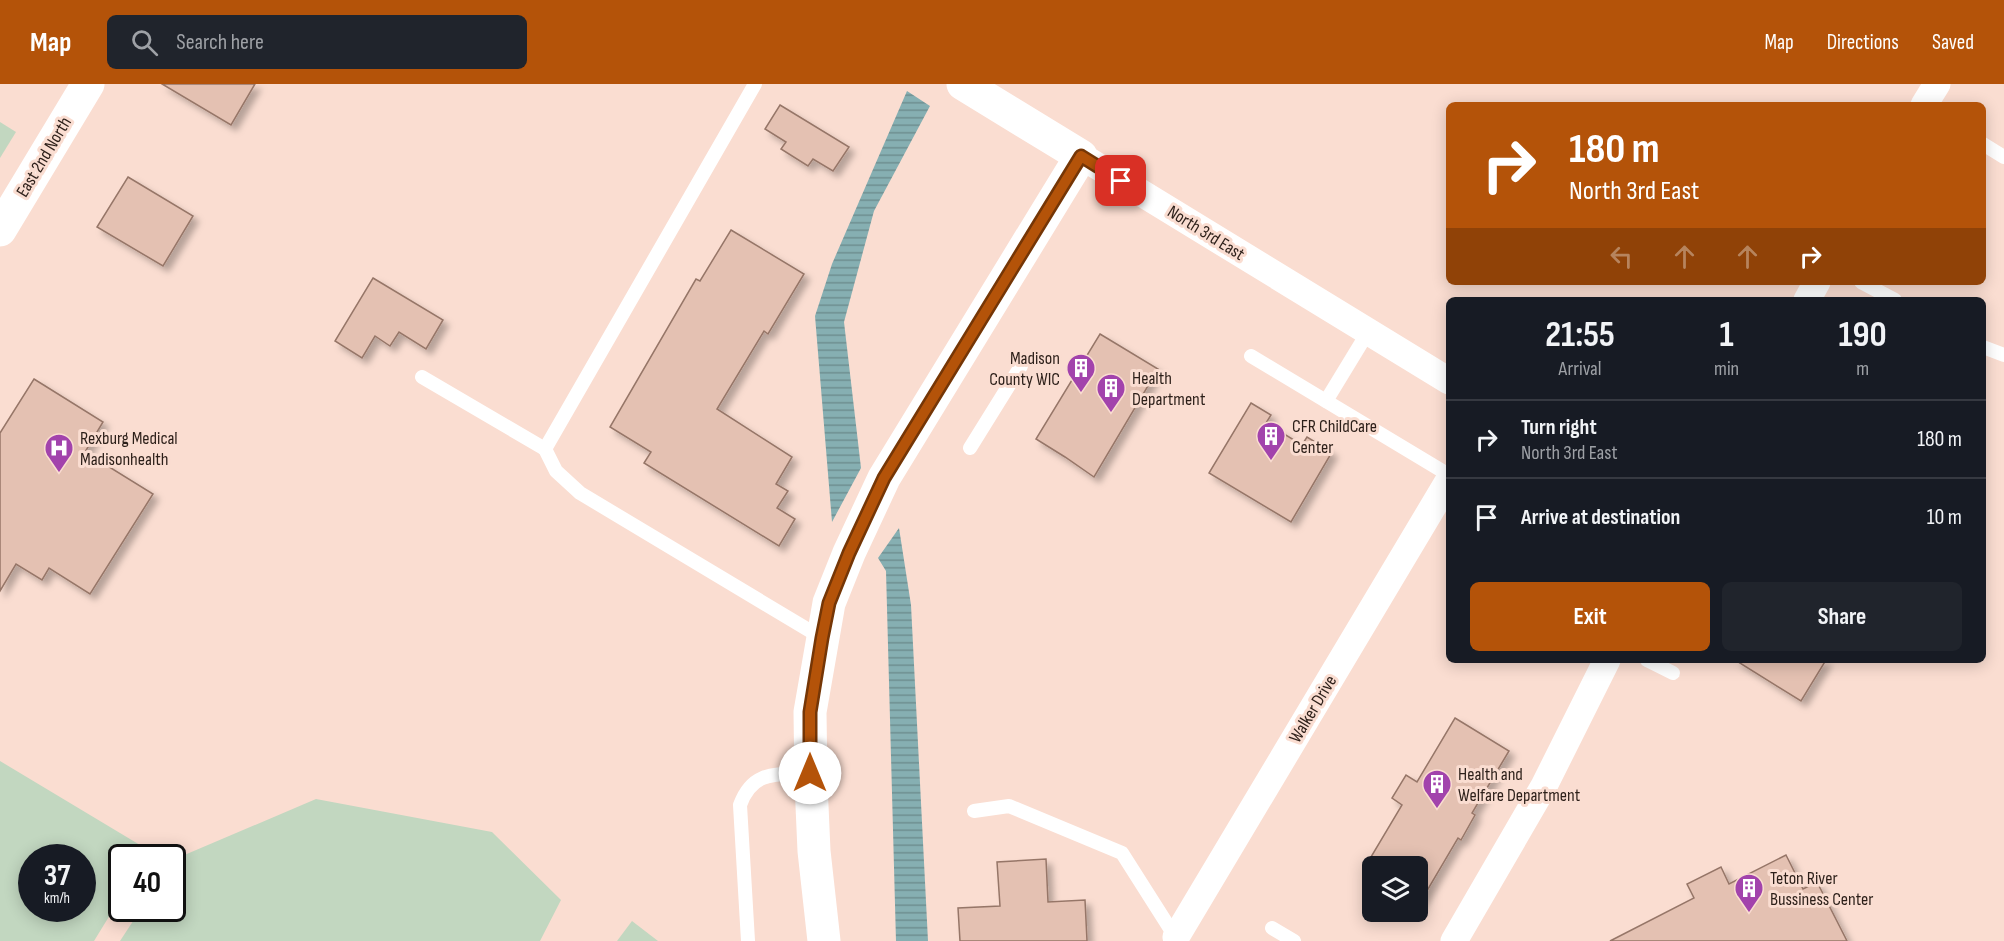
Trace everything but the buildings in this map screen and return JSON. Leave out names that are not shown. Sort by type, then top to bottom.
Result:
[{"type":"street","name":"East 2nd North","points":[[0,230],[88,84]]},
{"type":"street","name":"North 3rd East","points":[[963,84],[1446,379]]},
{"type":"street","points":[[1926,102],[1937,84]]},
{"type":"street","points":[[824,941],[814,851],[810,712],[829,603],[884,478],[1081,156]]},
{"type":"street","name":"Walker Drive","points":[[1174,939],[1446,485]]},
{"type":"street","points":[[1454,941],[1544,786],[1606,663]]},
{"type":"lane","points":[[545,449],[755,84]]},
{"type":"lane","points":[[1986,146],[2004,157]]},
{"type":"lane","points":[[1867,285],[1889,297]]},
{"type":"lane","points":[[1326,401],[1368,332]]},
{"type":"lane","points":[[1986,348],[2004,355]]},
{"type":"lane","points":[[1251,356],[1446,473]]},
{"type":"lane","points":[[970,448],[1021,366]]},
{"type":"lane","points":[[422,376],[545,449],[556,471],[580,493],[822,638]]},
{"type":"lane","points":[[1653,663],[1673,673]]},
{"type":"lane","points":[[748,941],[740,805],[744,792],[755,780],[765,776],[810,773]]},
{"type":"lane","points":[[974,811],[1009,806],[1122,853],[1174,939]]},
{"type":"lane","points":[[1272,928],[1294,941]]},
{"type":"green space","points":[[0,122],[16,132],[0,158]]},
{"type":"green space","points":[[0,761],[138,844],[108,844],[108,918],[94,941],[0,941]]},
{"type":"green space","points":[[316,799],[492,832],[561,900],[540,941],[120,941],[132,922],[186,922],[186,854]]},
{"type":"green space","points":[[632,921],[658,941],[617,941]]},
{"type":"water","points":[[907,91],[930,106],[874,211],[844,322],[861,468],[832,522],[815,316],[832,264]]},
{"type":"water","points":[[899,528],[911,605],[928,941],[896,941],[886,571],[878,558]]},
{"type":"place","name":"Madison County WIC","points":[[1081,394]]},
{"type":"place","name":"Health Department","points":[[1111,414]]},
{"type":"place","name":"CFR ChildCare Center","points":[[1271,462]]},
{"type":"place","name":"Rexburg Medical Madisonhealth","points":[[59,474]]},
{"type":"place","name":"Health and Welfare Department","points":[[1437,810]]},
{"type":"place","name":"Teton River Bussiness Center","points":[[1749,914]]},
{"type":"route","points":[[810,773],[810,712],[829,603],[849,553],[884,478],[1081,156],[1121,181]]}]
